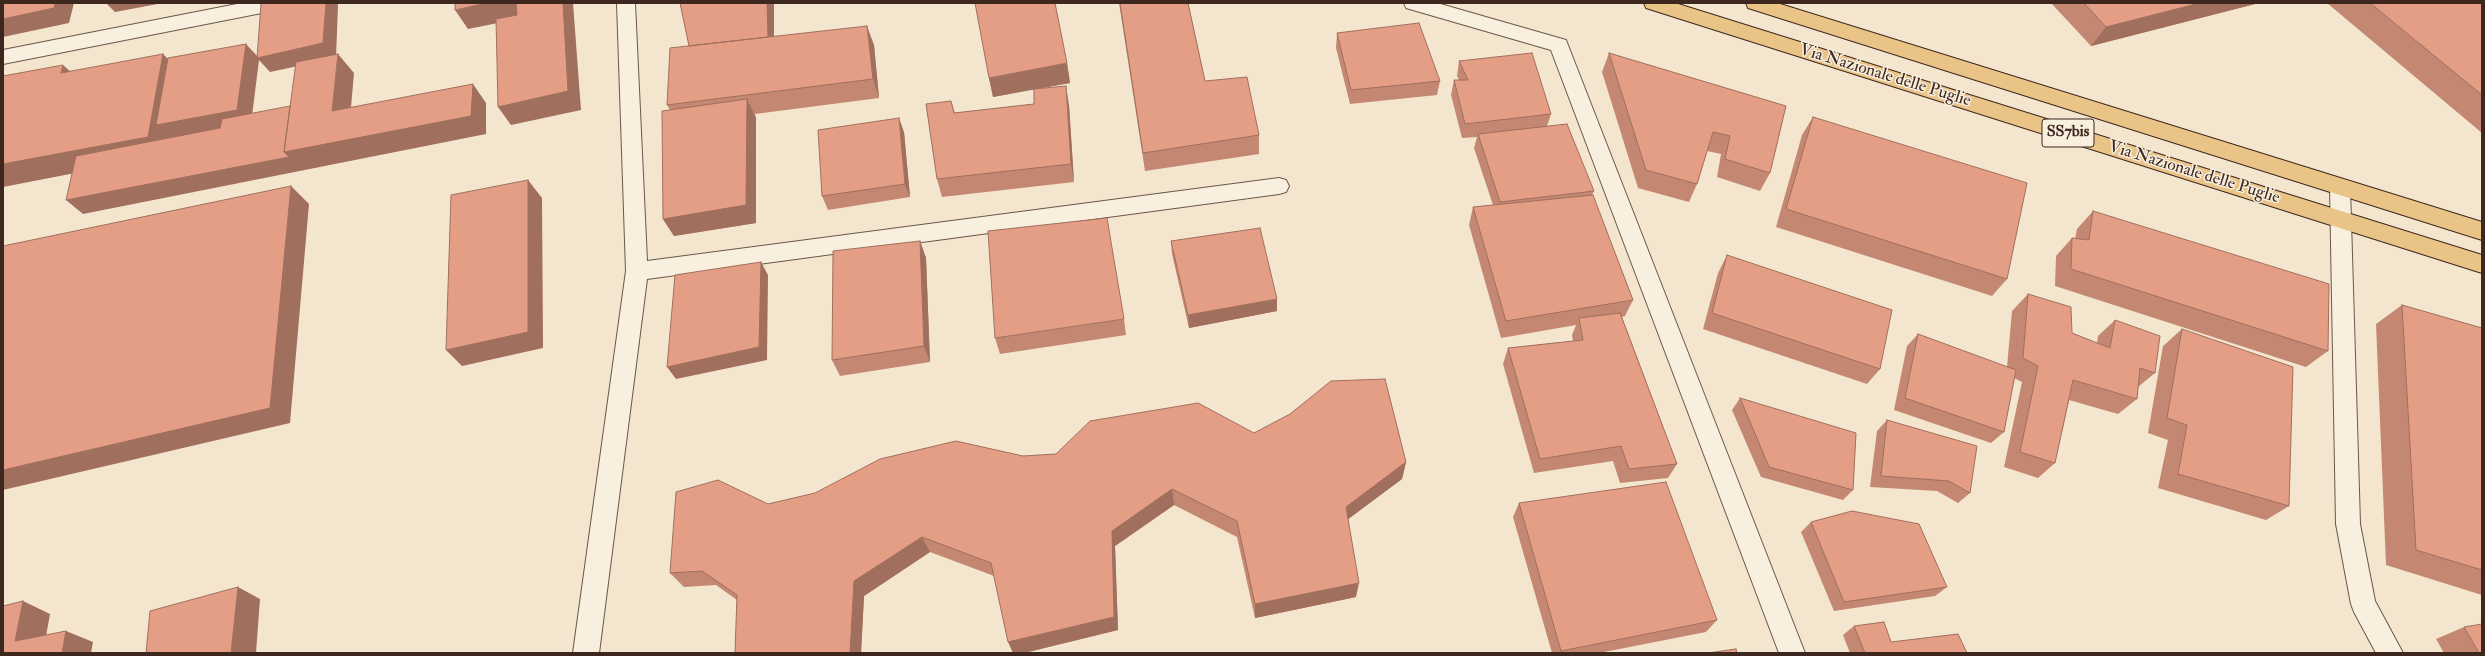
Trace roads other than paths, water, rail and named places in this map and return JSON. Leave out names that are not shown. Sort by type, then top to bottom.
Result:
[{"type":"main road","name":"Via Nazionale delle Puglie","points":[[1653,3],[2340,218],[2482,264]]},
{"type":"main road","name":"Via Nazionale delle Puglie","points":[[1755,3],[2482,231]]},
{"type":"street","points":[[3,57],[277,3]]},
{"type":"street","points":[[586,653],[637,271],[626,3]]},
{"type":"street","points":[[1413,3],[1559,46],[1792,653]]},
{"type":"street","points":[[637,271],[1279,186]]},
{"type":"street","points":[[2340,187],[2348,524],[2363,604],[2390,653]]}]
